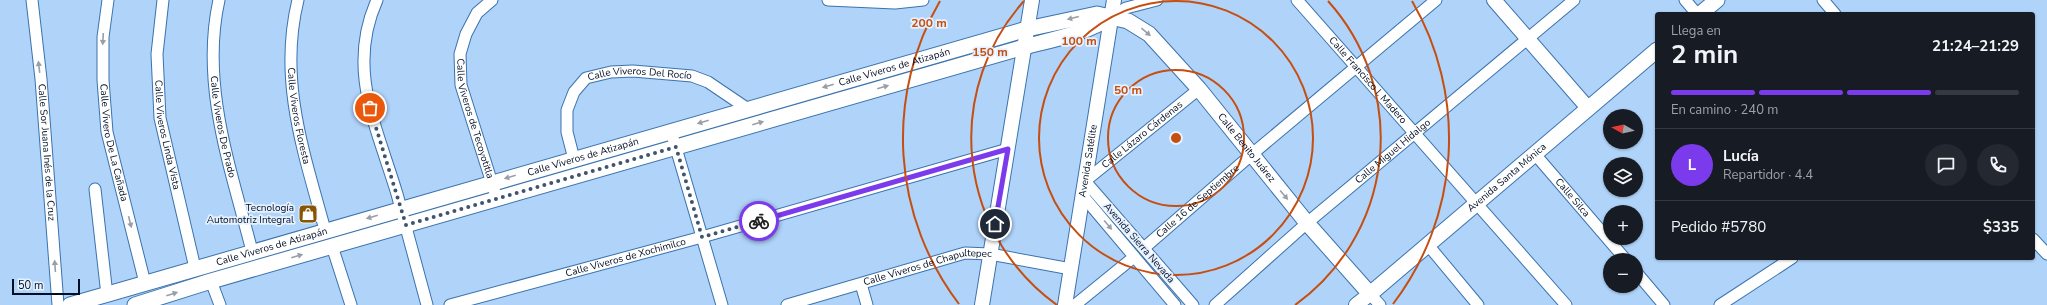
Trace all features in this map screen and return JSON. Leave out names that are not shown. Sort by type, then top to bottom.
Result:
[{"type":"main road","points":[[1702,12],[1717,0]]},
{"type":"main road","name":"Calle Viveros de Atizapán","points":[[70,305],[252,251],[1027,29],[1087,14],[1097,14],[1111,17]]},
{"type":"main road","name":"Calle Viveros de Atizapán","points":[[138,305],[212,281],[332,246],[1024,46],[1085,31],[1096,27],[1111,17]]},
{"type":"main road","name":"Calle Benito Juárez","points":[[1111,17],[1128,21],[1149,34],[1199,89],[1307,223],[1375,300]]},
{"type":"main road","name":"Avenida Santa Mónica","points":[[1375,300],[1428,245],[1534,153],[1655,52]]},
{"type":"street","name":"Calle Sor Juana Inés de la Cruz","points":[[32,0],[40,79],[58,305]]},
{"type":"street","name":"Calle Vivero De La Cañada","points":[[108,0],[103,44],[103,80],[107,132],[146,283]]},
{"type":"street","name":"Calle Viveros Linda Vista","points":[[163,0],[157,54],[160,118],[195,268]]},
{"type":"street","name":"Calle Viveros De Prado","points":[[219,0],[213,45],[213,82],[217,115],[252,251]]},
{"type":"street","name":"Calle Viveros Floresta","points":[[298,0],[290,43],[290,75],[295,112],[325,230]]},
{"type":"street","points":[[377,0],[365,41],[363,67],[366,94],[406,225],[427,305]]},
{"type":"street","name":"Calle Viveros de Tecoyotitla","points":[[492,0],[477,13],[466,34],[460,54],[461,85],[497,199]]},
{"type":"street","points":[[828,0],[895,4],[923,0]]},
{"type":"street","points":[[982,305],[1032,0]]},
{"type":"street","name":"Avenida Satélite","points":[[1065,305],[1114,0]]},
{"type":"street","points":[[1111,17],[1126,8],[1157,0]]},
{"type":"street","name":"Calle 16 de Septiembre","points":[[1144,248],[1251,155],[1436,0]]},
{"type":"street","points":[[1494,0],[1588,108]]},
{"type":"street","name":"Calle Miguel Hidalgo","points":[[1215,305],[1307,223],[1528,40],[1574,0]]},
{"type":"street","points":[[1684,0],[1695,12]]},
{"type":"street","points":[[1823,0],[1833,12]]},
{"type":"street","name":"Calle Francisco I. Madero","points":[[1301,1],[1414,134],[1566,305]]},
{"type":"street","name":"Calle Viveros Del Rocío","points":[[574,159],[567,132],[567,110],[574,92],[586,78],[611,72],[633,71],[692,76],[708,82],[748,109]]},
{"type":"street","name":"Calle Lázaro Cárdenas","points":[[1086,181],[1199,89]]},
{"type":"street","points":[[671,131],[722,305]]},
{"type":"street","name":"Calle Viveros de Xochimilco","points":[[450,305],[702,237],[1008,149]]},
{"type":"street","name":"Calle Silca","points":[[1534,153],[1620,253]]},
{"type":"street","name":"Avenida Sierra Nevada","points":[[1086,181],[1193,305]]},
{"type":"street","points":[[95,189],[107,295]]},
{"type":"street","name":"Avenida Sierra Nevada","points":[[1083,196],[1175,305]]},
{"type":"street","points":[[2035,241],[2047,254]]},
{"type":"street","points":[[1428,245],[1478,305]]},
{"type":"street","points":[[332,246],[350,305]]},
{"type":"street","name":"Calle Viveros de Chapultepec","points":[[790,305],[965,253],[990,254],[1071,269]]},
{"type":"street","points":[[1075,305],[1134,257]]},
{"type":"street","points":[[1720,305],[1789,260]]},
{"type":"street","points":[[1643,280],[1664,305]]},
{"type":"street","points":[[212,281],[220,305]]},
{"type":"street","points":[[861,284],[867,305]]},
{"type":"street","name":"Avenida Santa Mónica","points":[[1356,305],[1375,300]]},
{"type":"way so far","points":[[370,108],[406,225],[676,147],[702,237],[759,221]]},
{"type":"place","name":"Tecnología Automotriz Integral","points":[[308,214]]},
{"type":"route","points":[[759,221],[1008,149],[995,224]]}]
